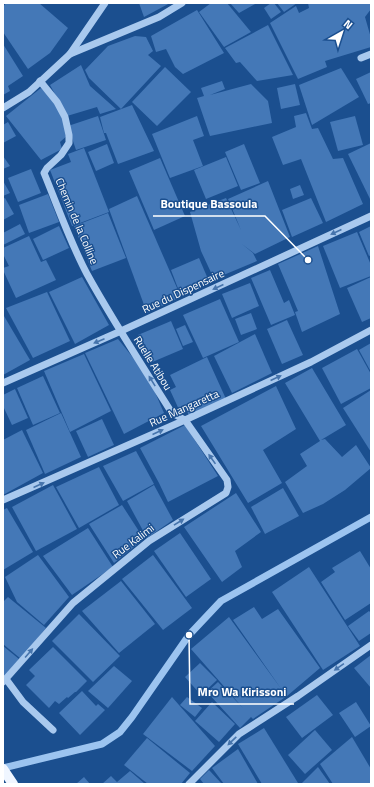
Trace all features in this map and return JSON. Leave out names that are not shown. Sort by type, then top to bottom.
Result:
[{"type":"main road","points":[[3,769],[13,784]]},
{"type":"street","points":[[3,108],[29,92],[70,54],[105,3]]},
{"type":"street","points":[[70,54],[159,17],[182,3]]},
{"type":"street","points":[[361,58],[371,54]]},
{"type":"street","name":"Chemin de la Colline","points":[[40,81],[57,102],[65,117],[69,135],[69,143],[61,155],[46,168],[44,173],[68,232],[87,273],[121,331]]},
{"type":"street","name":"Rue du Dispensaire","points":[[3,383],[121,331],[371,216]]},
{"type":"street","name":"Rue Mangaretta","points":[[3,500],[185,420],[311,362],[371,330]]},
{"type":"street","name":"Ruelle Atibou","points":[[121,331],[172,413],[185,420]]},
{"type":"street","name":"Rue Kalimi","points":[[4,680],[73,603],[149,541],[226,493],[228,487],[227,480],[185,420]]},
{"type":"street","points":[[188,784],[239,734],[298,696],[371,645]]},
{"type":"street","points":[[4,680],[23,702],[53,730]]},
{"type":"building","points":[[6,3],[39,3],[68,28],[50,53],[28,69],[3,32],[3,7]]},
{"type":"building","points":[[139,3],[170,3],[144,17]]},
{"type":"building","points":[[211,3],[227,3],[251,32],[224,47],[199,12]]},
{"type":"building","points":[[230,3],[257,3],[239,13]]},
{"type":"building","points":[[271,3],[274,3],[281,12],[271,19],[264,8]]},
{"type":"building","points":[[277,3],[297,3],[284,12]]},
{"type":"building","points":[[308,3],[371,3],[371,9],[365,17],[371,38],[371,47],[325,61],[327,67],[298,79],[270,23],[296,6],[299,13],[309,8]]},
{"type":"building","points":[[197,10],[224,53],[183,74],[175,67],[166,49],[156,52],[151,36]]},
{"type":"building","points":[[268,25],[293,75],[257,81],[240,62],[236,63],[225,48]]},
{"type":"building","points":[[135,36],[146,37],[153,51],[148,55],[161,66],[121,109],[89,78],[85,70],[108,46]]},
{"type":"building","points":[[3,44],[23,76],[8,86],[10,91],[3,95]]},
{"type":"building","points":[[81,65],[90,86],[116,109],[100,114],[97,107],[67,116],[50,85]]},
{"type":"building","points":[[165,67],[191,92],[157,126],[132,102]]},
{"type":"building","points":[[341,68],[359,97],[312,125],[299,85]]},
{"type":"building","points":[[371,72],[371,103],[368,104],[356,79]]},
{"type":"building","points":[[222,81],[225,89],[210,95],[251,84],[268,101],[272,123],[210,136],[197,98],[204,96],[201,88]]},
{"type":"building","points":[[295,84],[300,105],[281,109],[277,88]]},
{"type":"building","points":[[41,88],[55,102],[69,134],[60,142],[62,149],[41,160],[6,116]]},
{"type":"building","points":[[132,105],[154,151],[118,164],[106,133],[104,133],[100,117]]},
{"type":"building","points":[[306,113],[312,129],[318,128],[333,159],[343,158],[363,204],[326,222],[301,159],[283,165],[272,137],[296,127],[294,116]]},
{"type":"building","points":[[98,116],[106,140],[76,150],[68,126]]},
{"type":"building","points":[[197,116],[204,136],[193,140],[203,166],[170,178],[152,134]]},
{"type":"building","points":[[355,116],[363,145],[338,151],[330,122]]},
{"type":"building","points":[[8,122],[16,136],[3,143],[3,125]]},
{"type":"building","points":[[371,143],[371,201],[348,154]]},
{"type":"building","points":[[107,144],[114,163],[96,171],[88,152]]},
{"type":"building","points":[[244,144],[260,183],[241,190],[225,152]]},
{"type":"building","points":[[84,148],[109,212],[72,226],[50,170],[71,162],[68,154]]},
{"type":"building","points":[[3,156],[10,166],[3,169]]},
{"type":"building","points":[[226,157],[238,186],[206,199],[194,170]]},
{"type":"building","points":[[160,158],[185,216],[154,230],[129,171]]},
{"type":"building","points":[[31,169],[41,193],[18,202],[8,178]]},
{"type":"building","points":[[3,181],[10,193],[3,196]]},
{"type":"building","points":[[268,181],[290,237],[255,254],[242,244],[253,253],[257,261],[214,279],[201,251],[190,212],[226,198],[241,230],[228,199]]},
{"type":"building","points":[[300,185],[304,195],[293,199],[290,189]]},
{"type":"building","points":[[48,194],[59,222],[29,233],[19,205]]},
{"type":"building","points":[[137,196],[181,297],[147,313],[109,209]]},
{"type":"building","points":[[5,198],[14,214],[3,220],[3,199]]},
{"type":"building","points":[[311,198],[323,223],[292,237],[282,210]]},
{"type":"building","points":[[108,213],[126,258],[92,271],[74,226]]},
{"type":"building","points":[[20,224],[25,234],[3,245],[3,233]]},
{"type":"building","points":[[59,226],[69,248],[43,260],[33,239]]},
{"type":"building","points":[[371,226],[371,255],[369,256],[359,232]]},
{"type":"building","points":[[357,232],[371,265],[371,276],[340,288],[323,246]]},
{"type":"building","points":[[29,236],[41,262],[46,260],[56,280],[16,298],[3,270],[3,268],[9,266],[3,254],[3,248]]},
{"type":"building","points":[[318,246],[340,314],[302,332],[295,312],[298,311],[278,264]]},
{"type":"building","points":[[199,258],[208,279],[179,291],[171,270]]},
{"type":"building","points":[[270,270],[284,303],[289,300],[295,315],[271,325],[251,278]]},
{"type":"building","points":[[82,277],[109,325],[75,344],[49,292]]},
{"type":"building","points":[[371,277],[371,318],[362,322],[347,288]]},
{"type":"building","points":[[250,283],[259,306],[232,318],[222,294]]},
{"type":"building","points":[[47,292],[70,341],[33,358],[6,308]]},
{"type":"building","points":[[220,299],[239,342],[203,358],[183,315]]},
{"type":"building","points":[[251,313],[257,329],[241,335],[235,319]]},
{"type":"building","points":[[4,316],[30,360],[3,375],[3,317]]},
{"type":"building","points":[[287,320],[303,355],[282,364],[267,329]]},
{"type":"building","points":[[171,321],[183,349],[150,363],[138,335]]},
{"type":"building","points":[[185,325],[193,342],[183,346],[176,329]]},
{"type":"building","points":[[255,334],[272,373],[232,393],[214,356]]},
{"type":"building","points":[[118,339],[135,360],[154,390],[164,413],[124,434],[85,353]]},
{"type":"building","points":[[371,343],[371,372],[359,350]]},
{"type":"building","points":[[357,349],[371,374],[371,388],[341,404],[322,368]]},
{"type":"building","points":[[84,354],[111,411],[70,432],[44,371]]},
{"type":"building","points":[[207,357],[226,399],[189,416],[187,411],[181,414],[170,390],[176,387],[170,375]]},
{"type":"building","points":[[312,368],[346,425],[321,440],[325,439],[342,457],[356,445],[371,468],[345,490],[323,504],[303,513],[285,482],[307,466],[300,454],[320,441],[285,383]]},
{"type":"building","points":[[43,376],[60,413],[33,425],[17,388]]},
{"type":"building","points":[[276,386],[296,429],[263,450],[282,483],[248,503],[201,426]]},
{"type":"building","points":[[15,389],[28,418],[12,425],[3,406],[3,395]]},
{"type":"building","points":[[371,390],[371,452],[343,408]]},
{"type":"building","points":[[61,413],[81,457],[45,474],[26,430]]},
{"type":"building","points":[[102,419],[114,445],[88,457],[76,431]]},
{"type":"building","points":[[185,425],[218,476],[168,502],[140,448]]},
{"type":"building","points":[[22,430],[43,473],[3,495],[3,440]]},
{"type":"building","points":[[136,451],[154,484],[123,501],[103,466]]},
{"type":"building","points":[[99,467],[119,505],[79,528],[56,487]]},
{"type":"building","points":[[53,485],[77,529],[36,551],[12,507]]},
{"type":"building","points":[[154,485],[173,520],[147,538],[127,501]]},
{"type":"building","points":[[283,488],[299,516],[265,534],[251,507]]},
{"type":"building","points":[[236,493],[261,532],[235,551],[242,567],[222,582],[184,527]]},
{"type":"building","points":[[122,505],[144,539],[114,563],[89,524]]},
{"type":"building","points":[[7,508],[33,552],[3,570],[3,510]]},
{"type":"building","points":[[88,528],[113,567],[72,595],[43,556]]},
{"type":"building","points":[[180,533],[211,579],[186,597],[154,551]]},
{"type":"building","points":[[360,551],[371,569],[371,603],[345,620],[321,582],[335,572],[332,568]]},
{"type":"building","points":[[38,555],[69,597],[44,625],[17,602],[5,577]]},
{"type":"building","points":[[153,555],[192,608],[163,630],[122,579]]},
{"type":"building","points":[[309,567],[360,646],[323,670],[272,592]]},
{"type":"building","points":[[121,581],[155,624],[119,653],[82,611]]},
{"type":"building","points":[[8,597],[46,628],[21,659],[3,644],[3,602]]},
{"type":"building","points":[[254,607],[262,619],[278,609],[320,668],[287,696],[253,719],[251,717],[240,728],[207,692],[218,682],[243,708],[191,649],[229,617],[282,690],[233,620]]},
{"type":"building","points":[[369,611],[371,613],[371,633],[359,641],[348,626]]},
{"type":"building","points":[[79,614],[120,656],[93,682],[52,641]]},
{"type":"building","points":[[3,646],[19,659],[3,678]]},
{"type":"building","points":[[53,647],[87,681],[68,698],[67,697],[59,704],[55,701],[49,708],[26,685],[35,676],[29,670]]},
{"type":"building","points":[[371,655],[371,688],[354,668]]},
{"type":"building","points":[[200,663],[217,680],[201,695],[185,677]]},
{"type":"building","points":[[114,666],[132,681],[108,708],[88,691]]},
{"type":"building","points":[[82,691],[96,706],[98,704],[105,710],[80,735],[59,713]]},
{"type":"building","points":[[317,695],[333,715],[302,738],[286,717]]},
{"type":"building","points":[[172,697],[215,746],[192,771],[143,734]]},
{"type":"building","points":[[187,697],[202,708],[195,717],[180,705]]},
{"type":"building","points":[[212,702],[235,724],[219,742],[195,721]]},
{"type":"building","points":[[356,702],[371,726],[355,737],[339,713]]},
{"type":"building","points":[[264,728],[298,783],[297,784],[262,784],[238,744]]},
{"type":"building","points":[[315,730],[332,750],[305,774],[288,755]]},
{"type":"building","points":[[352,737],[371,769],[371,784],[333,784],[320,764]]},
{"type":"building","points":[[147,738],[190,773],[181,784],[148,784],[124,765]]},
{"type":"building","points":[[238,749],[258,784],[224,784],[212,768]]},
{"type":"building","points":[[318,767],[330,784],[301,784]]},
{"type":"building","points":[[209,770],[222,784],[204,784],[200,779]]},
{"type":"building","points":[[130,771],[145,784],[102,784],[111,776],[117,782]]},
{"type":"building","points":[[84,777],[90,784],[76,784]]},
{"type":"waterway","points":[[3,768],[102,744],[120,732],[189,635],[221,601],[371,517]]},
{"type":"place","name":"Boutique Bassoula","points":[[308,260]]},
{"type":"place","name":"Mro Wa Kirissoni","points":[[189,635]]}]
